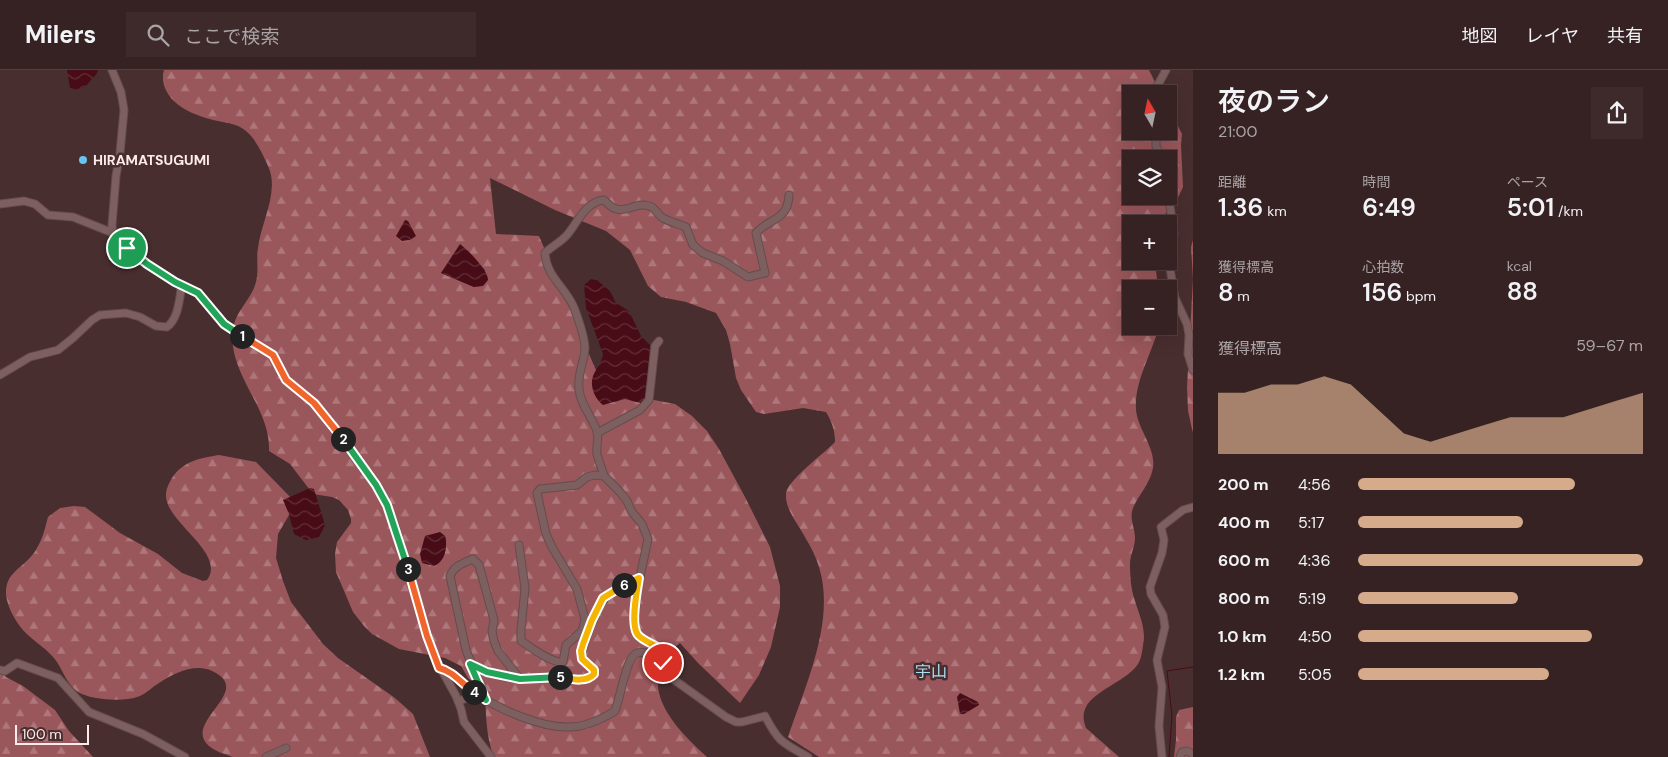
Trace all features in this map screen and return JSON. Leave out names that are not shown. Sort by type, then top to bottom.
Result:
[{"type":"street","points":[[112,70],[121,92],[124,110],[116,176],[113,233]]},
{"type":"street","points":[[1158,85],[1166,70]]},
{"type":"street","points":[[604,476],[597,454],[597,433],[579,391],[578,378],[584,347],[580,323],[567,293],[553,279],[549,271],[545,261],[545,253],[566,236],[583,212],[593,204],[604,200],[610,207],[619,210],[640,206],[652,207],[664,219],[686,227],[693,245],[703,253],[723,261],[748,277],[765,273],[756,233],[760,228],[772,223],[786,210],[790,195]]},
{"type":"street","points":[[0,204],[24,201],[36,204],[48,215],[73,217],[113,233],[133,254],[175,282],[198,293],[224,324],[273,355],[286,380],[314,403],[376,485],[387,505],[395,526],[427,636],[439,668],[458,701],[464,722],[491,757]]},
{"type":"street","points":[[1170,205],[1174,234],[1169,263],[1175,298],[1187,324],[1189,335],[1188,354],[1193,370]]},
{"type":"street","points":[[0,375],[30,357],[58,350],[100,315],[111,313],[126,314],[140,317],[156,326],[167,328],[172,323],[176,313],[182,285]]},
{"type":"street","points":[[597,433],[640,410],[649,400],[655,346],[659,341]]},
{"type":"street","points":[[519,545],[525,588],[522,641],[534,650],[558,662],[563,662],[566,645],[582,631],[585,619],[577,589],[549,540],[537,494],[540,489],[577,485],[587,477],[595,475],[604,476],[610,480],[642,524],[648,539],[639,578],[636,604],[636,630],[638,636],[659,648],[663,663],[673,679],[681,687],[703,699],[736,722],[765,716],[777,738],[785,746],[808,757]]},
{"type":"street","points":[[1162,757],[1159,726],[1162,687],[1157,660],[1165,627],[1163,615],[1151,594],[1150,587],[1162,553],[1164,540],[1162,527],[1183,510],[1193,507]]},
{"type":"street","points":[[486,700],[470,664],[450,576],[452,570],[462,563],[473,559],[479,564],[494,620],[492,631],[494,641],[498,651],[520,679]]},
{"type":"street","points":[[470,664],[487,672],[520,679],[556,676],[578,680],[591,677],[594,674],[594,670],[582,659],[581,651],[597,609],[603,598],[639,578]]},
{"type":"street","points":[[439,668],[451,672],[478,695],[514,715],[568,727],[595,721],[615,711],[632,656],[636,653],[660,656]]},
{"type":"street","points":[[0,670],[5,671],[17,663],[58,678],[89,712],[143,734],[185,757]]},
{"type":"street","points":[[458,701],[478,695]]},
{"type":"street","points":[[266,757],[286,748]]},
{"type":"street","points":[[1180,757],[1182,752],[1186,750],[1193,754]]},
{"type":"green space","points":[[164,70],[1149,70],[1156,85],[1122,85],[1122,140],[1178,140],[1178,126],[1182,134],[1183,187],[1177,200],[1177,150],[1122,150],[1122,205],[1174,205],[1164,215],[1122,215],[1122,270],[1156,270],[1157,280],[1122,280],[1122,335],[1156,335],[1141,378],[1136,399],[1137,417],[1152,453],[1153,461],[1152,474],[1133,508],[1132,516],[1135,538],[1130,561],[1131,583],[1144,638],[1138,664],[1122,679],[1092,699],[1086,707],[1084,716],[1086,728],[1119,757],[819,757],[788,737],[810,675],[821,631],[824,609],[823,588],[818,563],[810,545],[790,512],[786,494],[792,482],[835,442],[834,430],[826,412],[803,408],[764,414],[756,412],[741,390],[736,378],[726,330],[716,313],[686,302],[661,297],[648,286],[630,250],[606,231],[555,210],[490,178],[496,234],[539,236],[595,368],[606,387],[624,399],[654,400],[675,404],[692,416],[707,431],[719,449],[770,547],[780,586],[780,607],[771,647],[759,675],[740,703],[680,643],[666,658],[659,673],[658,688],[662,703],[682,732],[707,757],[494,757],[488,734],[485,693],[468,678],[461,666],[445,658],[399,649],[372,634],[364,626],[353,612],[336,572],[335,554],[337,542],[351,523],[348,510],[339,500],[313,494],[290,464],[269,451],[268,435],[263,420],[236,361],[233,329],[237,316],[256,282],[258,248],[271,196],[271,176],[261,152],[250,134],[236,125],[203,117],[180,106],[169,95],[163,79]],"holes":[[[477,262],[485,270],[474,287],[441,273]],[[425,536],[445,536],[446,545],[441,561],[434,566],[425,563]]]},
{"type":"green space","points":[[1193,240],[1193,279],[1191,247]]},
{"type":"green space","points":[[1193,279],[1193,433],[1188,411],[1187,387]]},
{"type":"green space","points":[[219,455],[256,462],[296,503],[278,534],[276,558],[291,602],[323,644],[338,658],[395,698],[413,714],[430,757],[233,757],[209,746],[203,737],[204,727],[223,697],[226,688],[223,679],[212,671],[199,668],[185,670],[165,679],[143,695],[131,699],[91,697],[74,689],[54,658],[19,625],[7,601],[6,588],[8,582],[14,572],[28,559],[39,544],[48,517],[60,508],[85,507],[120,533],[158,554],[182,573],[203,581],[207,580],[211,570],[209,559],[203,548],[175,516],[168,505],[166,493],[172,478],[181,468],[199,459]]},
{"type":"green space","points":[[0,669],[6,677],[23,686],[55,710],[69,731],[93,757],[0,757]]},
{"type":"green space","points":[[1193,707],[1193,757],[1174,757],[1176,717],[1179,710]]},
{"type":"water","points":[[67,70],[98,70],[86,85],[77,89],[70,88]]},
{"type":"water","points":[[405,220],[408,221],[416,236],[410,240],[402,241],[396,236]]},
{"type":"water","points":[[460,244],[485,271],[488,280],[483,286],[474,287],[441,273]]},
{"type":"water","points":[[591,279],[597,280],[610,291],[616,303],[629,311],[641,336],[650,345],[647,392],[644,404],[625,399],[603,405],[593,390],[593,376],[603,354],[586,308],[584,285]]},
{"type":"water","points":[[310,488],[314,489],[325,525],[319,537],[306,540],[294,534],[283,500]]},
{"type":"water","points":[[440,532],[445,536],[446,540],[446,549],[441,561],[434,566],[422,563],[420,554],[425,536]]},
{"type":"water","points":[[960,693],[978,702],[979,705],[964,714],[960,714],[957,697]]},
{"type":"waterway","points":[[1169,757],[1172,716],[1167,671],[1193,667]]},
{"type":"place","name":"HIRAMATSUGUMI","points":[[83,160]]},
{"type":"district","name":"宇山","points":[[931,671]]},
{"type":"route","points":[[127,248],[175,282],[198,293],[224,324],[273,355],[286,380],[314,403],[348,446],[376,485],[387,505],[395,526],[427,636],[439,668],[451,672],[463,684],[486,700],[470,664],[487,672],[520,679],[556,676],[578,680],[591,677],[594,674],[594,670],[582,659],[581,651],[597,609],[603,598],[639,578],[636,596],[636,630],[638,636],[659,648],[661,652],[660,659],[663,663]]}]
